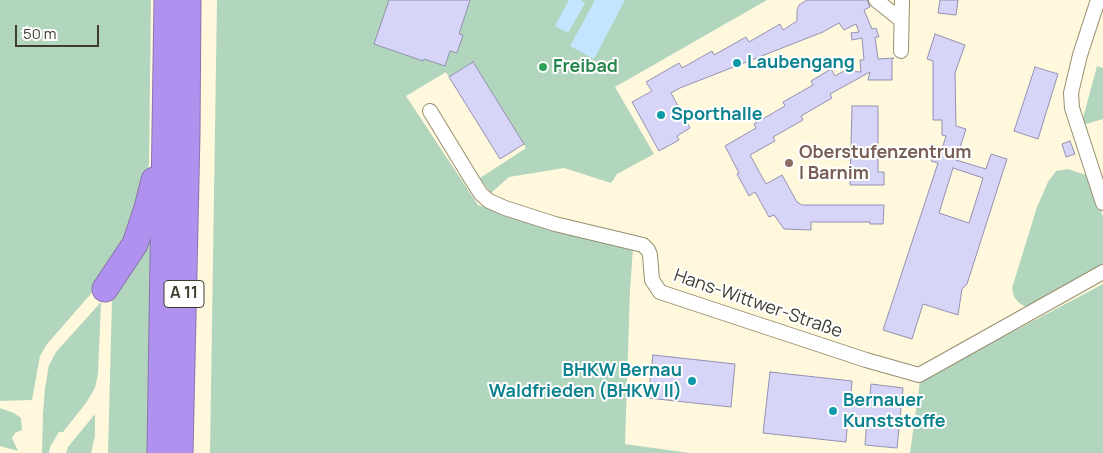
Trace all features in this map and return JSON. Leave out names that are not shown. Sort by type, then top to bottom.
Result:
[{"type":"highway","name":"A 11","points":[[160,453],[167,0]]},
{"type":"highway","name":"A 11","points":[[180,453],[187,144],[188,0]]},
{"type":"highway","points":[[106,290],[127,258],[142,226],[152,190],[156,152],[164,137]]},
{"type":"street","points":[[876,0],[901,20]]},
{"type":"street","points":[[901,51],[902,0]]},
{"type":"street","points":[[1098,0],[1080,55],[1071,92],[1072,108],[1103,203]]},
{"type":"street","name":"Hans-Wittwer-Straße","points":[[430,111],[481,194],[488,201],[555,224],[643,245],[650,255],[652,280],[660,292],[873,362],[919,375],[1103,272]]},
{"type":"green space","points":[[0,0],[151,0],[149,163],[144,203],[104,279],[47,344],[40,356],[32,400],[0,401]]},
{"type":"green space","points":[[217,0],[767,0],[615,87],[654,154],[617,174],[611,183],[564,168],[509,177],[491,193],[480,178],[526,148],[473,62],[449,77],[446,72],[406,96],[478,205],[547,227],[633,248],[625,444],[689,453],[210,453]]},
{"type":"green space","points":[[1097,66],[1103,68],[1103,119],[1086,124],[1082,122]]},
{"type":"green space","points":[[1068,169],[1089,176],[1103,217],[1103,264],[1028,308],[1019,303],[1014,297],[1012,288],[1037,207],[1048,182],[1056,171]]},
{"type":"green space","points":[[152,224],[148,453],[108,453],[112,300],[116,287]]},
{"type":"green space","points":[[1103,284],[1103,453],[910,453],[920,381]]},
{"type":"green space","points":[[101,302],[98,374],[95,388],[86,403],[63,432],[59,432],[50,447],[49,453],[42,453],[43,413],[49,365],[56,352]]},
{"type":"green space","points":[[0,408],[14,413],[21,418],[22,430],[15,433],[12,438],[18,451],[0,446]]},
{"type":"green space","points":[[95,414],[95,436],[91,453],[66,453],[68,447]]},
{"type":"water","points":[[569,0],[580,0],[585,3],[568,33],[555,26]]},
{"type":"water","points":[[595,0],[625,0],[594,59],[570,46]]},
{"type":"building","points":[[389,0],[470,0],[459,34],[463,35],[457,53],[450,51],[445,66],[424,59],[423,61],[374,44]]},
{"type":"building","points":[[807,0],[867,0],[870,7],[864,10],[872,29],[876,28],[879,37],[875,37],[878,59],[894,58],[892,59],[892,80],[868,80],[870,72],[830,94],[832,98],[801,116],[803,120],[773,137],[775,141],[750,155],[766,184],[782,175],[797,202],[802,205],[884,205],[883,224],[870,224],[870,222],[811,222],[811,230],[784,229],[774,215],[769,217],[755,192],[749,196],[725,146],[756,128],[754,124],[785,106],[783,102],[813,85],[811,81],[831,69],[835,76],[844,71],[861,72],[860,60],[864,60],[862,38],[852,40],[851,33],[859,32],[856,24],[844,30],[839,23],[823,32],[671,93],[690,128],[677,136],[679,140],[659,151],[632,102],[652,91],[646,82],[679,63],[682,68],[712,51],[714,55],[746,37],[749,42],[780,24],[783,30],[797,21],[799,5]]},
{"type":"building","points":[[940,0],[958,0],[956,15],[938,13]]},
{"type":"building","points":[[935,34],[965,45],[955,73],[956,126],[966,129],[956,160],[986,169],[991,154],[1007,159],[967,284],[962,289],[958,315],[923,304],[912,339],[883,330],[938,163],[931,161],[933,153],[940,155],[946,136],[942,135],[942,120],[933,120],[933,61],[927,59]],"holes":[[[953,168],[983,178],[969,223],[939,213]]]},
{"type":"building","points":[[473,62],[524,144],[500,159],[449,77]]},
{"type":"building","points":[[1035,67],[1058,74],[1038,139],[1014,131]]},
{"type":"building","points":[[852,106],[878,106],[878,172],[884,172],[884,185],[850,185]]},
{"type":"building","points":[[1070,141],[1075,154],[1066,157],[1062,144]]},
{"type":"building","name":"BHKW Bernau Waldfrieden (BHKW II)","points":[[653,355],[735,364],[731,407],[648,398]]},
{"type":"building","name":"Bernauer Kunststoffe","points":[[770,372],[852,381],[850,403],[869,405],[871,384],[903,388],[897,448],[865,445],[867,419],[848,416],[846,442],[763,433]]},
{"type":"place","name":"Laubengang","points":[[737,63]]},
{"type":"place","name":"Freibad","points":[[543,67]]},
{"type":"place","name":"Sporthalle","points":[[661,115]]},
{"type":"place","name":"Oberstufenzentrum I Barnim","points":[[789,163]]},
{"type":"place","name":"BHKW Bernau Waldfrieden (BHKW II)","points":[[692,381]]},
{"type":"place","name":"Bernauer Kunststoffe","points":[[833,411]]}]
